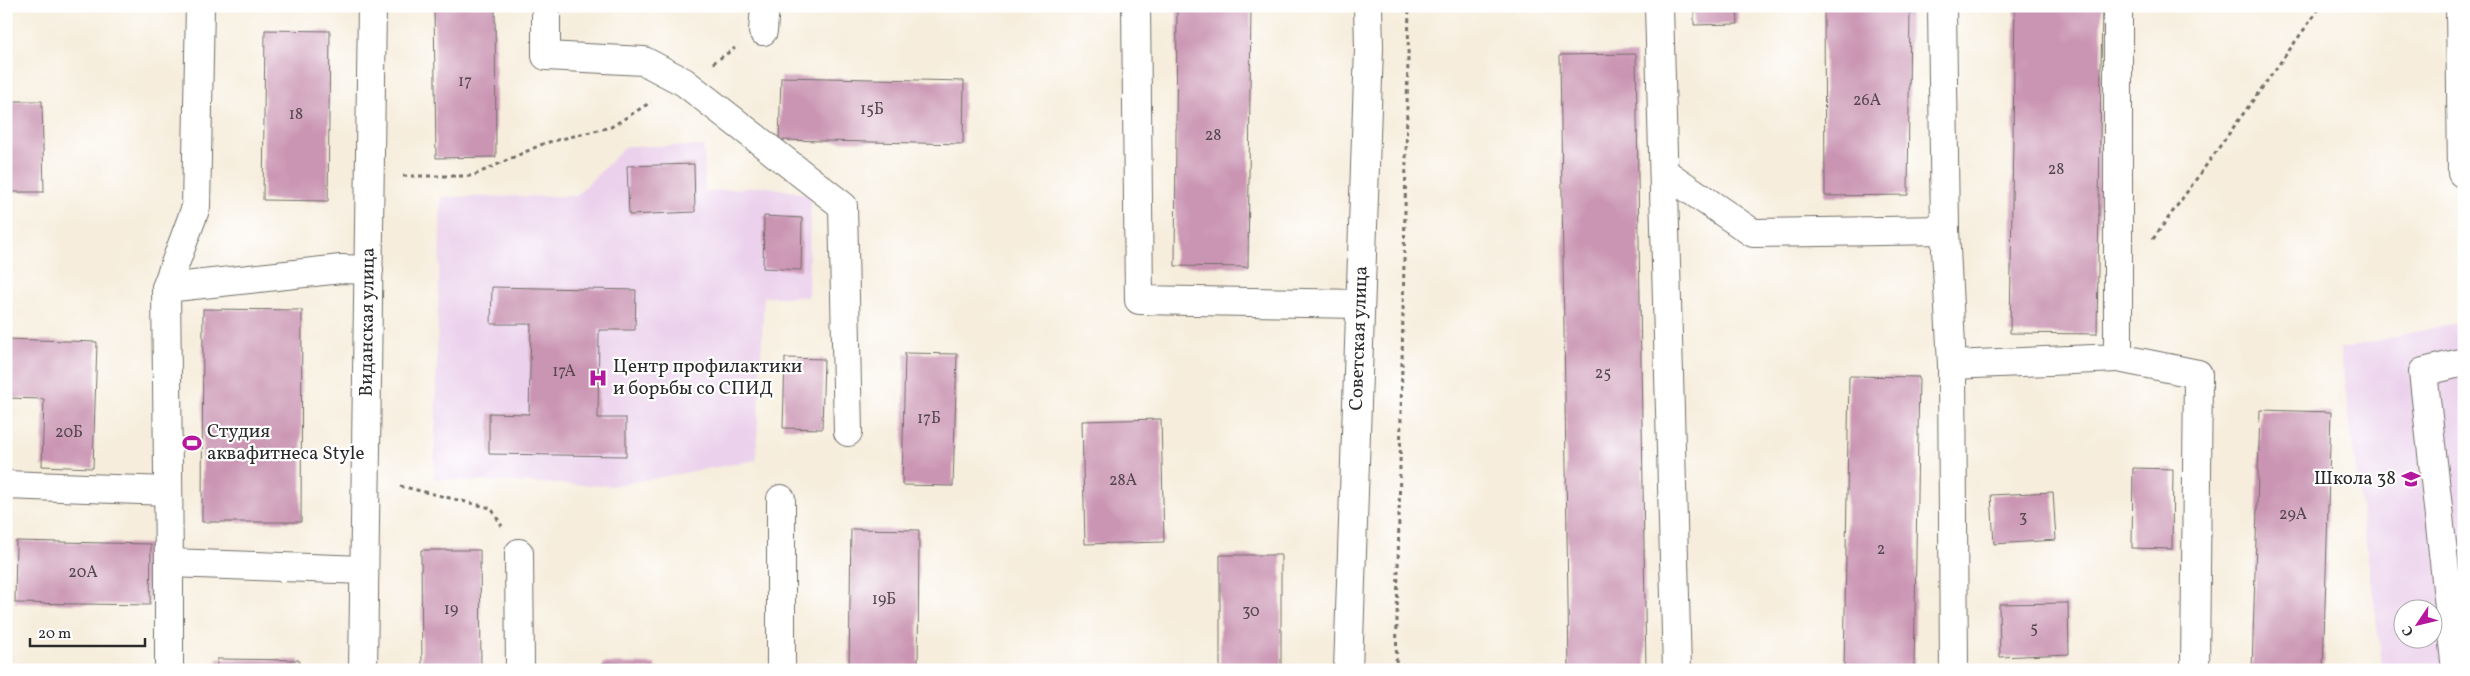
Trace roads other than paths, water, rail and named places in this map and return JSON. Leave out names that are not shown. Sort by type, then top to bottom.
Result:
[{"type":"street","points":[[169,670],[166,288],[196,207],[200,6]]},
{"type":"street","name":"Виданская улица","points":[[363,670],[372,6]]},
{"type":"street","points":[[546,6],[546,56],[644,61],[684,82],[843,206],[848,432]]},
{"type":"street","points":[[1136,6],[1139,300],[1360,304]]},
{"type":"street","name":"Советская улица","points":[[1348,670],[1369,48],[1368,6]]},
{"type":"street","points":[[1659,6],[1677,670]]},
{"type":"street","points":[[1942,6],[1945,230],[1952,365],[1954,670]]},
{"type":"street","points":[[2118,6],[2118,358]]},
{"type":"street","points":[[2460,6],[2462,173]]},
{"type":"street","points":[[1664,172],[1753,233],[1945,230]]},
{"type":"street","points":[[166,288],[341,269],[368,270]]},
{"type":"street","points":[[1952,365],[2118,358],[2198,374],[2195,670]]},
{"type":"street","points":[[2456,670],[2423,372],[2464,362]]},
{"type":"street","points":[[6,485],[167,491]]},
{"type":"street","points":[[780,670],[781,499]]},
{"type":"street","points":[[519,553],[520,670]]},
{"type":"street","points":[[169,563],[364,570]]},
{"type":"place","name":"Центр профилактики и борьбы со СПИД","points":[[598,378]]},
{"type":"place","name":"Студия аквафитнеса Style","points":[[192,443]]},
{"type":"place","name":"Школа 38","points":[[2411,479]]}]
